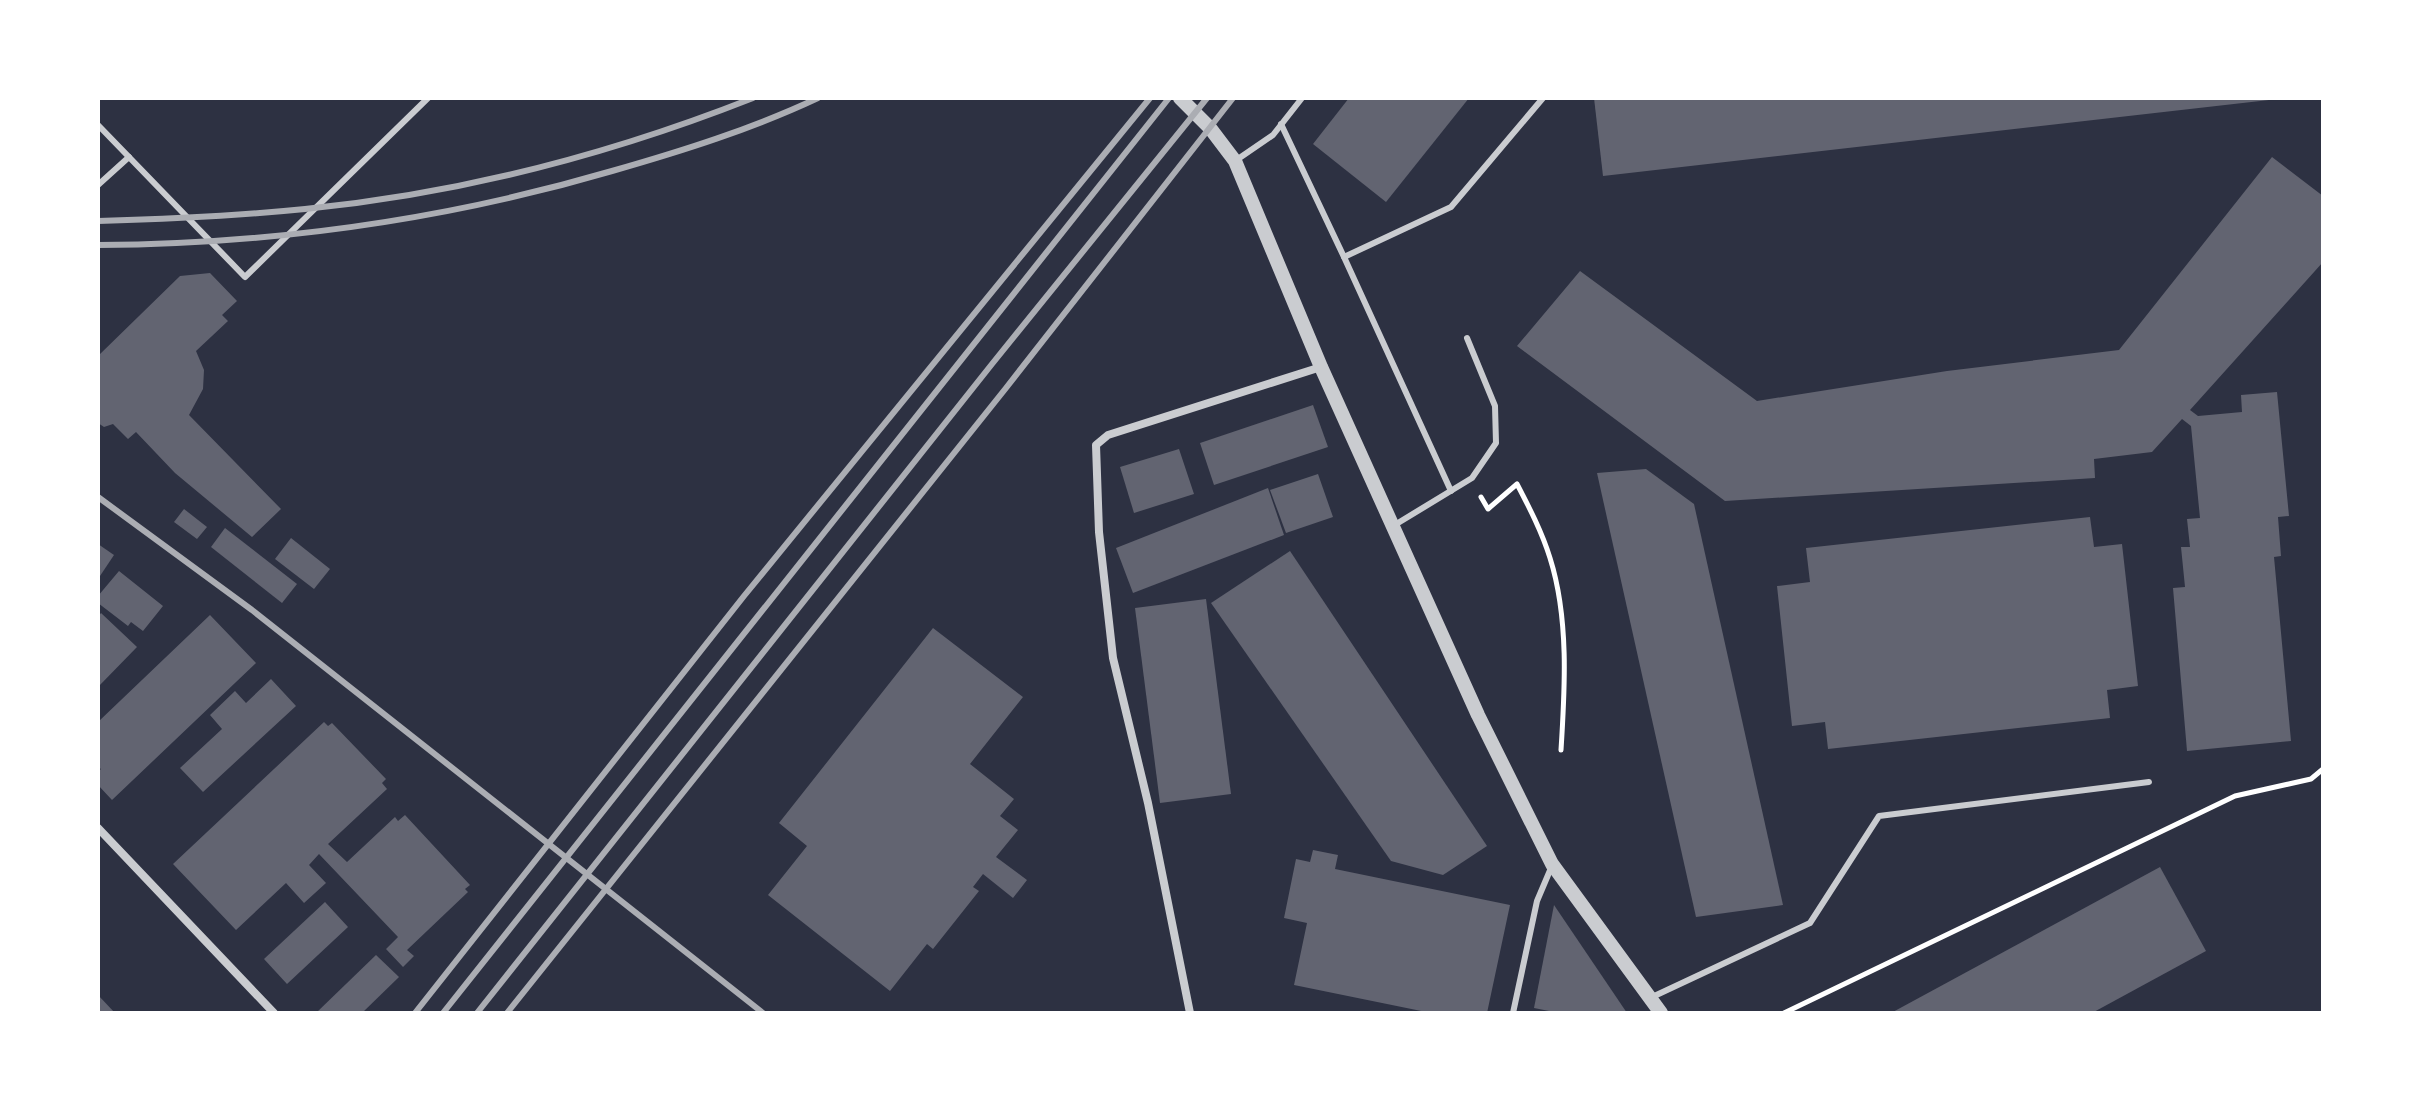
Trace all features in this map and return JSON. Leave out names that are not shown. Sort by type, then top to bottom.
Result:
[{"type":"street","points":[[1180,98],[1210,128],[1235,161],[1321,367],[1478,715],[1552,864],[1661,1013]]},
{"type":"street","points":[[1190,1013],[1148,803],[1113,658],[1099,532],[1096,445],[1108,435],[1321,367]]},
{"type":"street","points":[[98,828],[274,1013]]},
{"type":"lane","points":[[98,125],[245,277],[428,98]]},
{"type":"lane","points":[[1235,161],[1273,135],[1302,98]]},
{"type":"lane","points":[[1344,257],[1451,207],[1543,98]]},
{"type":"lane","points":[[1281,124],[1451,491]]},
{"type":"lane","points":[[98,185],[129,157]]},
{"type":"lane","points":[[1393,526],[1472,478],[1496,443],[1495,406],[1467,338]]},
{"type":"lane","points":[[1650,998],[1810,923],[1879,816],[2149,782]]},
{"type":"lane","points":[[1513,1013],[1537,901],[1552,864]]},
{"type":"path","points":[[1472,478],[1488,509],[1517,484],[1551,559],[1559,601],[1563,651],[1561,750]]},
{"type":"path","points":[[1784,1013],[2235,796],[2311,779],[2323,769]]},
{"type":"building","points":[[1349,98],[1469,98],[1386,202],[1313,144]]},
{"type":"building","points":[[1594,98],[2269,98],[2269,100],[1603,176]]},
{"type":"building","points":[[2272,157],[2323,196],[2323,262],[2190,410],[2198,416],[2242,412],[2241,395],[2277,392],[2289,516],[2278,517],[2281,556],[2274,557],[2291,741],[2187,751],[2173,588],[2185,587],[2181,547],[2190,547],[2187,519],[2200,518],[2191,426],[2182,419],[2152,452],[2094,459],[2095,478],[1725,501],[1517,346],[1580,271],[1757,401],[1947,371],[2119,350]]},
{"type":"building","points":[[210,273],[237,301],[222,315],[228,321],[196,351],[204,370],[203,389],[189,415],[281,509],[252,537],[175,473],[136,432],[128,439],[113,424],[104,427],[98,423],[98,356],[180,276]]},
{"type":"building","points":[[1313,405],[1328,447],[1214,485],[1200,443]]},
{"type":"building","points":[[1179,449],[1194,494],[1134,513],[1120,467]]},
{"type":"building","points":[[1646,469],[1694,504],[1783,905],[1696,917],[1597,473]]},
{"type":"building","points":[[1318,474],[1333,517],[1286,533],[1270,490]]},
{"type":"building","points":[[1268,488],[1284,535],[1133,593],[1116,548]]},
{"type":"building","points":[[184,509],[207,527],[197,539],[174,522]]},
{"type":"building","points":[[2090,517],[2094,547],[2122,544],[2138,686],[2107,690],[2110,718],[1828,749],[1825,722],[1792,726],[1777,586],[1810,582],[1806,548]]},
{"type":"building","points":[[225,528],[297,584],[282,603],[211,547]]},
{"type":"building","points":[[291,538],[330,569],[314,589],[275,559]]},
{"type":"building","points":[[98,544],[114,555],[98,579]]},
{"type":"building","points":[[1290,551],[1487,846],[1443,875],[1391,861],[1211,603]]},
{"type":"building","points":[[119,571],[163,606],[143,631],[131,622],[128,626],[98,603],[98,596]]},
{"type":"building","points":[[1206,599],[1231,794],[1160,803],[1135,608]]},
{"type":"building","points":[[101,613],[137,647],[98,687],[98,617]]},
{"type":"building","points":[[210,615],[256,663],[112,800],[98,785],[101,769],[98,767],[98,722]]},
{"type":"building","points":[[933,628],[1023,697],[970,764],[1014,799],[1000,816],[1018,830],[996,857],[1027,880],[1013,898],[983,874],[973,887],[979,891],[933,949],[927,944],[890,991],[768,895],[807,846],[779,823]]},
{"type":"building","points":[[271,679],[296,706],[203,792],[180,768],[222,729],[210,715],[235,691],[246,703]]},
{"type":"building","points":[[324,722],[328,726],[332,723],[386,779],[382,783],[387,789],[328,844],[347,862],[395,817],[398,821],[405,815],[470,885],[465,889],[468,892],[407,950],[414,956],[403,967],[386,949],[398,937],[319,854],[309,865],[326,883],[304,903],[286,883],[236,930],[173,864]]},
{"type":"building","points":[[1313,850],[1338,855],[1335,869],[1510,905],[1487,1013],[1431,1013],[1294,985],[1307,923],[1284,918],[1296,859],[1310,862]]},
{"type":"building","points":[[2160,867],[2206,951],[2092,1013],[1891,1013]]},
{"type":"building","points":[[325,902],[348,927],[287,984],[264,959]]},
{"type":"building","points":[[1554,905],[1627,1013],[1559,1013],[1534,1008]]},
{"type":"building","points":[[376,955],[399,977],[362,1013],[316,1013]]},
{"type":"building","points":[[98,995],[115,1013],[98,1013]]},
{"type":"railway","points":[[98,221],[279,211],[419,193],[589,154],[753,98]]},
{"type":"railway","points":[[98,245],[163,244],[294,234],[422,216],[486,203],[691,147],[768,120],[818,98]]},
{"type":"railway","points":[[415,1013],[744,596],[1150,98]]},
{"type":"railway","points":[[443,1013],[1169,98]]},
{"type":"railway","points":[[477,1013],[1207,98]]},
{"type":"railway","points":[[507,1013],[1006,388],[1233,98]]},
{"type":"railway","points":[[98,497],[252,610],[763,1013]]}]
